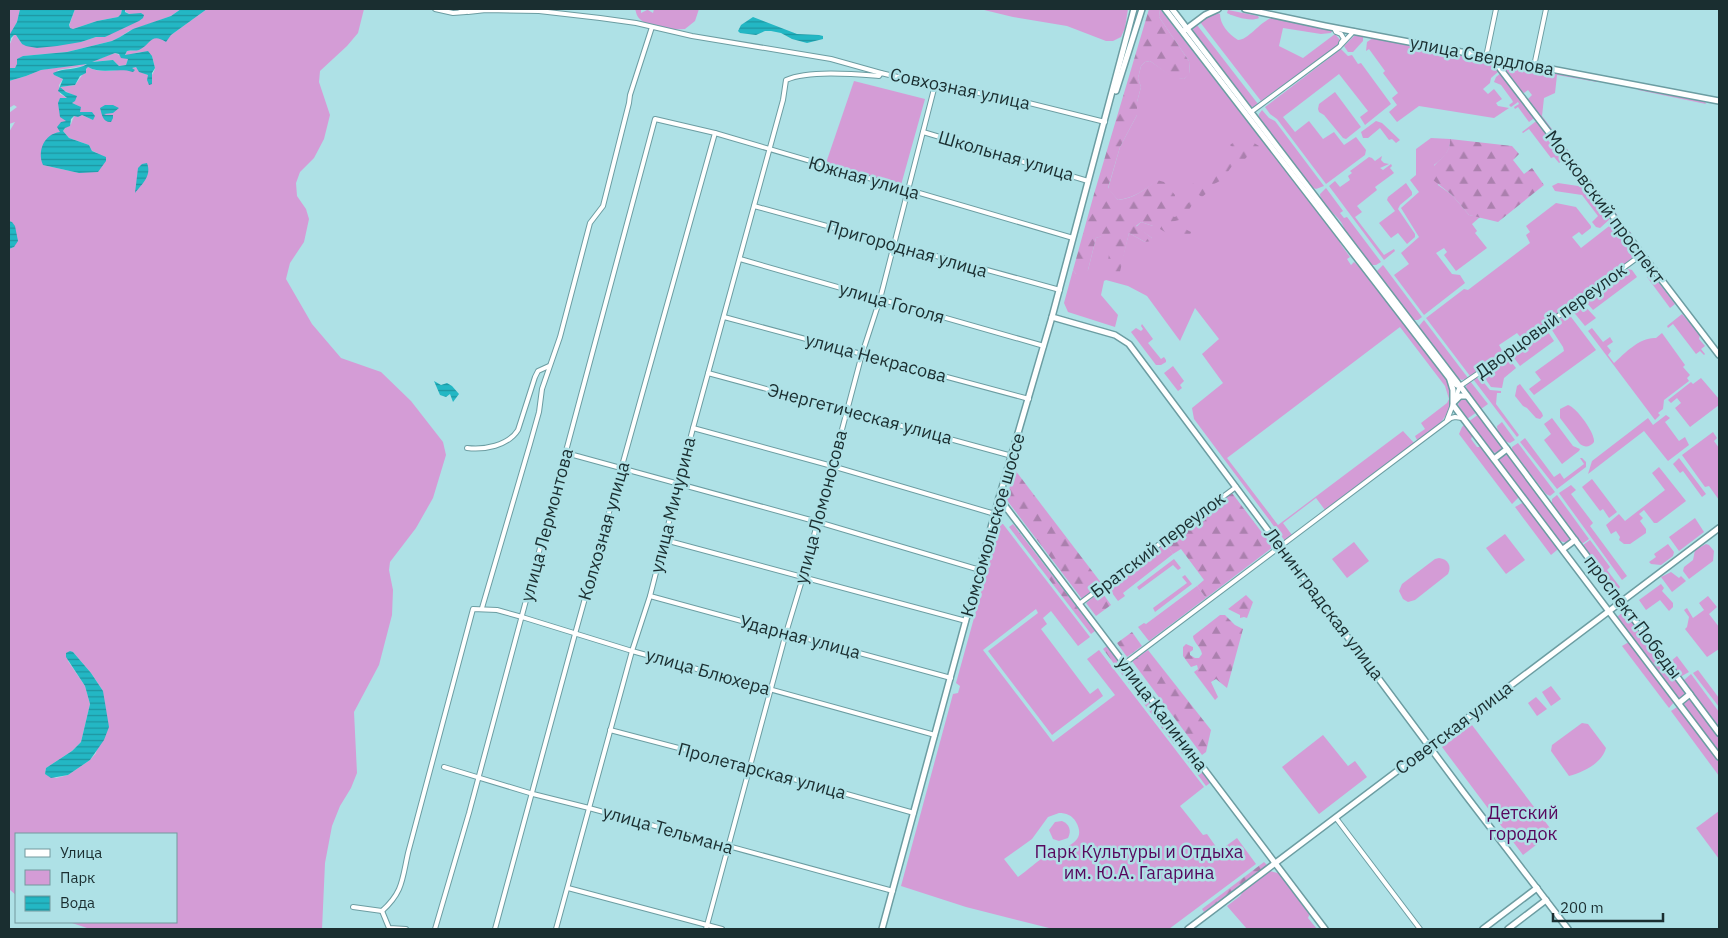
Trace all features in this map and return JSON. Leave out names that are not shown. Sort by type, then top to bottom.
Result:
[{"type":"main road","name":"Комсомольское шоссе","points":[[1125,56],[1134,9]]},
{"type":"main road","name":"Комсомольское шоссе","points":[[882,929],[999,498],[1060,290],[1088,181],[1125,56],[1142,9]]},
{"type":"main road","name":"проспект Победы","points":[[1165,9],[1185,30]]},
{"type":"main road","name":"проспект Победы","points":[[1172,9],[1185,30],[1371,272],[1450,379],[1460,386]]},
{"type":"main road","points":[[1185,30],[1205,15],[1218,9]]},
{"type":"main road","name":"улица Свердлова","points":[[1245,9],[1334,28],[1719,101]]},
{"type":"main road","name":"Московский проспект","points":[[1489,58],[1501,70],[1719,355]]},
{"type":"main road","points":[[1501,70],[1502,65],[1506,61]]},
{"type":"main road","name":"Ленинградская улица","points":[[1052,317],[1115,335],[1129,344],[1568,929]]},
{"type":"main road","name":"проспект Победы","points":[[1412,327],[1460,386],[1719,733]]},
{"type":"main road","points":[[1450,379],[1454,403]]},
{"type":"main road","points":[[1454,403],[1460,396],[1467,396]]},
{"type":"main road","name":"проспект Победы","points":[[1454,403],[1494,459],[1719,756]]},
{"type":"main road","points":[[1494,459],[1507,449]]},
{"type":"main road","name":"улица Калинина","points":[[999,498],[1324,929]]},
{"type":"main road","name":"Советская улица","points":[[1188,929],[1719,528]]},
{"type":"main road","name":"проспект Победы","points":[[1562,549],[1575,540]]},
{"type":"main road","name":"проспект Победы","points":[[1679,702],[1690,694]]},
{"type":"main road","points":[[1483,929],[1537,888]]},
{"type":"main road","points":[[1508,929],[1546,900]]},
{"type":"street","points":[[435,9],[453,13],[486,10],[539,11],[636,23],[692,36],[831,59],[881,72]]},
{"type":"street","points":[[460,9],[468,12]]},
{"type":"street","points":[[1489,58],[1496,9]]},
{"type":"street","points":[[1534,66],[1546,9]]},
{"type":"street","points":[[382,911],[393,901],[399,892],[473,609],[482,608],[539,412],[542,388],[560,337],[590,223],[603,206],[630,95],[652,28]]},
{"type":"street","points":[[1334,28],[1344,39],[1339,47]]},
{"type":"street","points":[[1249,114],[1339,47],[1354,31]]},
{"type":"street","name":"Совхозная улица","points":[[786,80],[796,76],[854,74],[879,76],[881,72],[935,85],[1013,99],[1105,122]]},
{"type":"street","name":"улица Мичурина","points":[[556,929],[632,651],[650,596],[708,372],[783,100],[786,80]]},
{"type":"street","name":"улица Ломоносова","points":[[706,927],[818,522],[862,354],[880,299],[935,85]]},
{"type":"street","name":"Южная улица","points":[[655,119],[715,133],[1073,238]]},
{"type":"street","name":"улица Лермонтова","points":[[435,929],[522,617],[655,119]]},
{"type":"street","name":"Школьная улица","points":[[923,132],[1088,181]]},
{"type":"street","name":"Колхозная улица","points":[[496,929],[715,133]]},
{"type":"street","name":"Пригородная улица","points":[[754,206],[1060,290]]},
{"type":"street","name":"Дворцовый переулок","points":[[1460,386],[1641,255]]},
{"type":"street","name":"улица Гоголя","points":[[740,259],[1044,346]]},
{"type":"street","name":"улица Некрасова","points":[[724,317],[1029,399]]},
{"type":"street","points":[[467,448],[480,450],[492,447],[514,436],[518,430],[534,377],[538,371],[549,366]]},
{"type":"street","name":"Энергетическая улица","points":[[708,372],[1012,456]]},
{"type":"street","points":[[1446,422],[1460,386]]},
{"type":"street","points":[[1124,664],[1446,422],[1455,416],[1464,419]]},
{"type":"street","points":[[693,428],[832,466],[995,514]]},
{"type":"street","points":[[566,453],[622,470],[818,522],[980,570]]},
{"type":"street","name":"Братский переулок","points":[[1079,604],[1236,487]]},
{"type":"street","points":[[665,540],[966,621]]},
{"type":"street","name":"Ударная улица","points":[[650,596],[951,678]]},
{"type":"street","name":"улица Блюхера","points":[[482,608],[522,617],[632,651],[935,735]]},
{"type":"street","name":"Пролетарская улица","points":[[610,730],[914,813]]},
{"type":"street","name":"улица Тельмана","points":[[444,766],[533,794],[893,891]]},
{"type":"street","points":[[1336,818],[1420,929]]},
{"type":"street","points":[[568,888],[706,927],[722,929]]},
{"type":"street","points":[[353,907],[382,911]]},
{"type":"street","points":[[382,911],[389,928],[406,929]]},
{"type":"green space","points":[[9,9],[20,9],[17,22],[9,37]]},
{"type":"green space","points":[[75,9],[122,9],[118,17],[97,21],[73,29],[69,26]]},
{"type":"green space","points":[[125,9],[181,9],[171,16],[129,31],[112,41],[67,52],[23,56],[15,68],[9,68],[9,46],[14,35],[22,44],[81,42],[96,37],[105,37],[120,28],[129,14]]},
{"type":"green space","points":[[207,9],[364,9],[358,33],[320,71],[319,82],[330,115],[324,139],[314,158],[300,172],[296,183],[297,196],[306,209],[309,219],[304,242],[290,263],[286,279],[312,324],[341,358],[381,372],[411,401],[443,442],[446,455],[433,498],[416,528],[390,562],[389,570],[393,590],[392,615],[379,665],[354,712],[357,773],[332,826],[325,863],[322,929],[90,929],[72,923],[178,923],[178,833],[15,833],[15,894],[9,889],[9,249],[14,247],[12,222],[9,221],[9,132],[15,122],[9,124],[9,113],[17,107],[14,105],[9,108],[9,81],[41,70],[87,63],[83,66],[58,70],[54,75],[63,79],[59,85],[60,94],[67,98],[66,121],[43,165],[79,173],[97,153],[92,151],[89,145],[69,138],[63,131],[71,124],[74,116],[82,115],[93,120],[88,113],[80,112],[78,106],[72,103],[73,95],[60,87],[75,85],[88,67],[106,71],[136,67],[148,75],[152,82],[151,77],[155,68],[152,56],[140,52],[125,56],[127,51],[138,50],[154,38],[171,35]],"holes":[[[73,652],[103,691],[96,753],[90,760],[68,775],[56,778],[45,774],[46,768],[72,751],[81,742],[90,704],[85,686],[68,661]]]},
{"type":"green space","points":[[635,9],[641,9],[641,13],[649,9],[653,13],[654,9],[699,9],[695,21],[685,29],[667,29],[642,21]]},
{"type":"green space","points":[[980,9],[1128,9],[1125,28],[1121,37],[1113,41],[1106,41],[1067,26],[1013,17]]},
{"type":"green space","points":[[1149,9],[1160,9],[1159,17],[1189,61],[1190,74],[1184,79],[1173,78],[1150,61],[1145,62],[1141,66],[1138,78],[1141,87],[1137,102],[1137,115],[1120,147],[1108,188],[1118,200],[1134,195],[1157,180],[1164,182],[1175,195],[1173,211],[1164,224],[1153,226],[1141,222],[1136,226],[1152,238],[1151,241],[1145,242],[1129,233],[1119,276],[1111,278],[1106,275],[1112,233],[1096,238],[1088,270],[1083,275],[1078,275],[1073,270]]},
{"type":"green space","points":[[1160,9],[1341,242],[1350,257],[1347,259],[1351,265],[1354,262],[1364,271],[1444,376],[1449,387],[1451,397],[1447,414],[1435,428],[1418,442],[1415,436],[1425,429],[1421,423],[1447,403],[1449,399],[1445,386],[1400,327],[1227,458],[1278,525],[1403,431],[1415,444],[1325,510],[1316,498],[1283,523],[1292,535],[1285,541],[1194,419],[1192,408],[1223,383],[1202,354],[1219,339],[1195,308],[1180,341],[1147,296],[1128,286],[1104,281],[1101,295],[1118,315],[1115,327],[1068,312],[1064,303],[1073,270],[1076,274],[1088,270],[1096,238],[1112,232],[1118,276],[1129,233],[1145,242],[1152,238],[1136,227],[1141,222],[1153,226],[1158,180],[1139,193],[1118,200],[1108,189],[1120,147],[1137,115],[1137,102],[1141,87],[1138,78],[1141,66],[1145,62],[1150,61],[1173,77],[1184,79],[1190,73],[1189,61],[1159,17]]},
{"type":"green space","points":[[1228,10],[1258,16],[1259,18],[1247,19],[1239,17],[1227,13]]},
{"type":"green space","points":[[1215,12],[1220,14],[1225,28],[1238,40],[1246,37],[1271,18],[1332,31],[1331,33],[1321,34],[1283,28],[1279,46],[1303,58],[1335,34],[1341,41],[1340,44],[1261,101],[1200,22]]},
{"type":"green space","points":[[1197,25],[1258,104],[1253,107],[1248,106],[1194,35],[1193,29]]},
{"type":"green space","points":[[1355,35],[1363,37],[1363,41],[1353,52],[1348,52],[1344,46]]},
{"type":"green space","points":[[1373,38],[1487,60],[1499,71],[1483,89],[1488,94],[1494,89],[1502,99],[1496,103],[1498,106],[1509,108],[1494,118],[1419,106],[1397,122],[1389,112],[1397,105],[1392,98],[1398,93],[1383,73],[1385,71],[1369,49],[1366,51],[1367,42]]},
{"type":"green space","points":[[1341,49],[1348,56],[1352,55],[1358,64],[1361,63],[1391,104],[1365,125],[1360,117],[1368,111],[1339,74],[1283,117],[1295,132],[1309,121],[1323,139],[1334,132],[1344,145],[1356,137],[1366,150],[1365,155],[1326,184],[1277,119],[1265,107]]},
{"type":"green space","points":[[115,53],[128,59],[126,65],[119,66],[113,60],[90,62]]},
{"type":"green space","points":[[1508,64],[1550,74],[1553,72],[1596,80],[1597,82],[1557,75],[1555,93],[1544,98],[1542,116],[1631,233],[1630,235],[1530,104],[1528,99],[1532,95],[1528,90],[1524,93],[1520,92],[1504,70],[1504,67]]},
{"type":"green space","points":[[1501,73],[1533,117],[1529,122],[1518,107],[1515,109],[1514,107],[1519,104],[1518,102],[1511,107],[1509,105],[1513,102],[1512,100],[1501,85],[1494,82]]},
{"type":"green space","points":[[854,81],[925,99],[901,185],[826,163]]},
{"type":"green space","points":[[1638,88],[1704,100],[1706,104],[1638,90]]},
{"type":"green space","points":[[1335,92],[1361,127],[1346,139],[1343,138],[1318,109],[1319,104]]},
{"type":"green space","points":[[1262,110],[1269,118],[1275,121],[1324,186],[1316,189],[1311,187],[1258,118]]},
{"type":"green space","points":[[1376,121],[1382,123],[1400,140],[1396,143],[1392,139],[1389,140],[1380,128],[1368,138],[1363,138],[1361,132]]},
{"type":"green space","points":[[1535,122],[1538,122],[1553,143],[1554,148],[1552,151],[1556,156],[1558,154],[1562,155],[1565,159],[1559,163],[1554,157],[1551,158],[1529,129],[1522,132]]},
{"type":"green space","points":[[1431,138],[1450,139],[1448,151],[1434,165],[1438,185],[1452,195],[1469,215],[1480,217],[1472,224],[1477,231],[1475,233],[1487,248],[1456,271],[1444,255],[1447,252],[1444,248],[1436,253],[1452,274],[1460,275],[1465,283],[1424,315],[1394,275],[1409,264],[1401,253],[1419,237],[1401,208],[1419,192],[1410,180],[1416,175],[1416,149]]},
{"type":"green space","points":[[1238,139],[1244,143],[1254,143],[1259,146],[1257,150],[1252,151],[1245,159],[1232,166],[1222,180],[1212,185],[1202,197],[1196,193],[1188,198],[1183,197],[1181,194],[1187,188],[1225,162],[1233,148],[1230,145]]},
{"type":"green space","points":[[1450,139],[1512,146],[1519,154],[1513,160],[1524,174],[1532,168],[1544,185],[1498,222],[1469,215],[1452,195],[1433,180],[1432,169],[1447,152]]},
{"type":"green space","points":[[1382,156],[1381,160],[1389,164],[1380,168],[1383,170],[1391,164],[1390,168],[1394,173],[1375,187],[1377,190],[1357,206],[1362,212],[1355,217],[1384,255],[1394,249],[1395,251],[1384,260],[1329,186],[1335,181],[1340,187],[1350,180],[1348,176],[1352,173],[1350,171],[1369,157],[1375,161]]},
{"type":"green space","points":[[1572,169],[1611,218],[1600,228],[1596,227],[1592,222],[1598,216],[1582,195],[1555,191],[1552,186],[1558,183],[1585,187]]},
{"type":"green space","points":[[1406,183],[1412,195],[1398,209],[1415,234],[1415,237],[1407,244],[1398,233],[1391,238],[1379,223],[1395,211],[1387,200],[1388,197]]},
{"type":"green space","points":[[1326,188],[1343,211],[1340,213],[1344,218],[1347,217],[1381,262],[1371,265],[1345,231],[1340,220],[1324,204],[1320,194]]},
{"type":"green space","points":[[1196,196],[1201,199],[1192,205],[1183,219],[1171,222],[1172,216],[1175,217],[1179,214],[1179,211]]},
{"type":"green space","points":[[1556,203],[1576,207],[1591,226],[1582,235],[1579,232],[1572,237],[1581,248],[1613,223],[1636,252],[1636,256],[1523,340],[1517,333],[1499,345],[1503,354],[1470,376],[1426,318],[1464,289],[1468,290],[1530,243],[1526,235],[1530,232],[1526,226]]},
{"type":"green space","points":[[1161,226],[1176,228],[1179,235],[1183,228],[1191,232],[1183,241],[1180,241],[1160,229]]},
{"type":"green space","points":[[1383,265],[1422,317],[1418,320],[1410,317],[1379,277],[1377,271]]},
{"type":"green space","points":[[1628,269],[1632,270],[1637,277],[1593,310],[1587,303],[1589,298],[1595,294],[1598,296],[1607,290],[1606,285]]},
{"type":"green space","points":[[1652,274],[1675,304],[1670,308],[1647,277]]},
{"type":"green space","points":[[1582,303],[1596,318],[1585,326],[1572,310]]},
{"type":"green space","points":[[1568,313],[1596,350],[1534,395],[1529,389],[1541,380],[1535,372],[1564,351],[1550,327]]},
{"type":"green space","points":[[1682,314],[1700,335],[1699,339],[1705,346],[1701,349],[1704,355],[1700,351],[1696,354],[1673,324],[1668,328],[1667,326]]},
{"type":"green space","points":[[1424,320],[1468,378],[1462,380],[1457,378],[1420,330],[1419,326]]},
{"type":"green space","points":[[1142,324],[1153,339],[1148,343],[1161,359],[1164,357],[1166,360],[1161,365],[1156,365],[1131,332],[1136,328],[1141,331],[1143,329]]},
{"type":"green space","points":[[1592,328],[1603,342],[1610,337],[1613,342],[1607,346],[1611,351],[1608,355],[1614,363],[1639,343],[1650,338],[1656,338],[1662,333],[1685,365],[1683,367],[1690,375],[1687,378],[1689,381],[1664,400],[1663,409],[1658,413],[1660,415],[1655,420],[1588,331]]},
{"type":"green space","points":[[1544,330],[1548,332],[1554,341],[1520,366],[1512,355],[1513,353]]},
{"type":"green space","points":[[1506,358],[1516,368],[1504,378],[1502,388],[1491,387],[1482,374]]},
{"type":"green space","points":[[1173,366],[1184,381],[1180,385],[1182,388],[1178,391],[1164,373]]},
{"type":"green space","points":[[1480,378],[1490,390],[1501,391],[1501,393],[1497,393],[1496,404],[1519,435],[1517,437],[1473,379]]},
{"type":"green space","points":[[1701,378],[1719,399],[1719,405],[1690,427],[1675,408],[1681,403],[1677,398],[1671,403],[1668,400],[1691,382],[1693,384]]},
{"type":"green space","points":[[1470,381],[1488,404],[1481,409],[1467,391],[1466,386]]},
{"type":"green space","points":[[1520,384],[1542,413],[1543,416],[1540,419],[1536,418],[1515,396],[1517,386]]},
{"type":"green space","points":[[1465,399],[1477,412],[1467,419],[1458,405],[1460,400]]},
{"type":"green space","points":[[1568,405],[1576,411],[1589,427],[1594,438],[1594,442],[1591,445],[1580,444],[1560,418],[1560,409]]},
{"type":"green space","points":[[1479,414],[1502,445],[1501,450],[1497,453],[1492,452],[1468,422]]},
{"type":"green space","points":[[1666,415],[1670,418],[1665,422],[1679,441],[1685,437],[1689,445],[1668,461],[1644,431],[1588,474],[1592,461],[1648,418],[1653,425]]},
{"type":"green space","points":[[1552,418],[1573,446],[1580,449],[1562,464],[1544,440],[1551,434],[1544,424]]},
{"type":"green space","points":[[1502,422],[1515,440],[1510,443],[1503,439],[1498,431],[1497,426]]},
{"type":"green space","points":[[1465,424],[1473,434],[1471,439],[1477,447],[1483,447],[1519,497],[1512,504],[1459,434]]},
{"type":"green space","points":[[1713,432],[1717,438],[1714,441],[1719,448],[1719,500],[1709,486],[1705,487],[1682,455]]},
{"type":"green space","points":[[1525,438],[1554,477],[1560,473],[1564,479],[1584,464],[1580,458],[1586,462],[1586,467],[1557,489],[1520,442]]},
{"type":"green space","points":[[1518,443],[1555,492],[1550,496],[1546,494],[1512,450],[1512,447]]},
{"type":"green space","points":[[1506,453],[1510,455],[1569,534],[1567,543],[1560,541],[1500,462],[1500,458]]},
{"type":"green space","points":[[1679,458],[1706,494],[1702,497],[1683,471],[1680,473],[1673,464]]},
{"type":"green space","points":[[1659,467],[1686,501],[1657,523],[1654,523],[1644,510],[1639,514],[1643,518],[1640,521],[1646,529],[1646,533],[1630,544],[1624,544],[1619,540],[1620,537],[1616,531],[1611,534],[1606,525],[1619,514],[1625,521],[1665,490],[1652,473]]},
{"type":"green space","points":[[1015,470],[1102,584],[1082,599],[1006,499]]},
{"type":"green space","points":[[1592,479],[1617,512],[1609,518],[1603,509],[1600,511],[1582,487]]},
{"type":"green space","points":[[1571,485],[1576,490],[1571,494],[1593,523],[1590,526],[1627,576],[1622,580],[1559,493]]},
{"type":"green space","points":[[1232,493],[1273,547],[1206,598],[1197,586],[1204,580],[1181,549],[1173,554],[1165,543]]},
{"type":"green space","points":[[1557,495],[1589,539],[1582,544],[1552,503],[1552,499]]},
{"type":"green space","points":[[1524,502],[1557,547],[1557,550],[1551,555],[1515,507]]},
{"type":"green space","points":[[1695,518],[1704,532],[1679,551],[1669,537]]},
{"type":"green space","name":"Парк Культуры и Отдыха им. Ю.А. Гагарина","points":[[1000,524],[1003,524],[1090,637],[1078,646],[1051,611],[1043,618],[1047,624],[1041,629],[1090,694],[1098,688],[1103,696],[1052,735],[988,651],[1038,613],[1036,609],[983,650],[1053,742],[1115,695],[1087,659],[1099,650],[1204,787],[1180,806],[1203,835],[1207,834],[1219,851],[1237,838],[1256,864],[1169,929],[1053,929],[966,907],[901,886],[953,694],[958,693],[960,686],[956,683]],"holes":[[[1059,813],[1071,816],[1076,822],[1079,830],[1079,836],[1076,841],[1065,848],[1047,855],[1018,877],[1004,859],[1032,839],[1048,817]]]},
{"type":"green space","points":[[1013,524],[1095,631],[1091,634],[1009,527]]},
{"type":"green space","points":[[1505,534],[1525,560],[1506,574],[1486,548]]},
{"type":"green space","points":[[1590,540],[1610,567],[1607,570],[1620,587],[1617,591],[1583,545]]},
{"type":"green space","points":[[1354,542],[1369,561],[1347,578],[1332,559]]},
{"type":"green space","points":[[1165,543],[1173,554],[1123,593],[1125,596],[1118,601],[1107,586]]},
{"type":"green space","points":[[1668,544],[1674,552],[1673,556],[1661,565],[1651,564],[1649,562],[1656,557],[1654,554]]},
{"type":"green space","points":[[1706,544],[1714,551],[1713,561],[1689,579],[1683,571],[1684,567],[1693,560],[1695,550]]},
{"type":"green space","points":[[1439,558],[1448,563],[1450,568],[1448,574],[1415,600],[1408,602],[1403,599],[1399,591],[1402,584]]},
{"type":"green space","points":[[1174,559],[1181,568],[1178,570],[1173,565],[1139,590],[1137,587]]},
{"type":"green space","points":[[1671,572],[1679,578],[1681,576],[1686,581],[1672,592],[1661,577]]},
{"type":"green space","points":[[1185,575],[1192,584],[1155,612],[1153,608],[1187,583],[1182,577]]},
{"type":"green space","points":[[1661,584],[1664,588],[1662,591],[1673,603],[1673,607],[1669,611],[1660,600],[1646,610],[1639,600]]},
{"type":"green space","points":[[1197,586],[1206,598],[1149,641],[1138,627],[1144,623],[1146,624]]},
{"type":"green space","points":[[1101,591],[1111,605],[1096,616],[1086,603]]},
{"type":"green space","points":[[1246,595],[1253,602],[1247,618],[1240,618],[1240,615],[1228,609]]},
{"type":"green space","points":[[1708,596],[1717,607],[1709,614],[1719,627],[1719,649],[1707,657],[1685,629],[1689,617],[1684,610],[1687,608],[1693,618],[1704,610],[1699,603]]},
{"type":"green space","points":[[1624,611],[1684,692],[1685,695],[1681,698],[1677,697],[1617,617]]},
{"type":"green space","points":[[1220,615],[1225,615],[1235,625],[1243,629],[1227,688],[1216,679],[1211,682],[1218,697],[1215,700],[1194,672],[1198,669],[1197,665],[1191,667],[1183,656],[1183,647],[1186,644],[1193,647],[1190,655],[1199,658],[1202,654],[1193,636]]},
{"type":"green space","points":[[1132,632],[1142,646],[1127,657],[1117,643]]},
{"type":"green space","points":[[1629,642],[1675,701],[1669,708],[1622,646]]},
{"type":"green space","points":[[1107,646],[1178,741],[1174,744],[1103,649]]},
{"type":"green space","points":[[1148,650],[1211,730],[1206,752],[1202,755],[1132,661]]},
{"type":"green space","points":[[1677,656],[1689,672],[1680,677],[1670,664]]},
{"type":"green space","points":[[1698,670],[1719,698],[1719,707],[1693,673]]},
{"type":"green space","points":[[1691,674],[1719,712],[1719,725],[1716,726],[1683,681]]},
{"type":"green space","points":[[1551,686],[1561,699],[1551,706],[1542,692]]},
{"type":"green space","points":[[1536,697],[1547,709],[1537,716],[1528,703]]},
{"type":"green space","points":[[1686,700],[1691,700],[1719,739],[1719,753],[1685,707]]},
{"type":"green space","points":[[1679,707],[1719,760],[1719,776],[1671,711]]},
{"type":"green space","points":[[1582,723],[1588,724],[1606,748],[1601,758],[1592,766],[1569,776],[1551,751],[1552,745]]},
{"type":"green space","name":"Детский городок","points":[[1472,725],[1553,832],[1523,855],[1442,747]]},
{"type":"green space","points":[[1323,735],[1348,766],[1355,761],[1367,777],[1319,814],[1282,767]]},
{"type":"green space","points":[[1181,744],[1210,783],[1206,786],[1177,747]]},
{"type":"green space","points":[[1719,811],[1719,859],[1696,828]]},
{"type":"green space","points":[[1062,821],[1068,826],[1070,832],[1068,838],[1059,841],[1053,839],[1049,830],[1055,822]]},
{"type":"green space","points":[[1264,862],[1267,865],[1204,912],[1202,909]]},
{"type":"green space","points":[[1270,871],[1281,874],[1310,913],[1308,918],[1317,929],[1247,929],[1227,906],[1240,896],[1244,890]]},
{"type":"water","points":[[20,9],[75,9],[69,25],[73,29],[97,21],[118,17],[122,9],[125,9],[125,12],[129,14],[141,13],[144,15],[139,21],[105,37],[37,48],[22,44],[14,35],[9,46],[10,34],[17,22]]},
{"type":"water","points":[[181,9],[207,9],[171,35],[166,42],[157,38],[151,40],[139,50],[127,51],[125,55],[148,51],[152,56],[155,68],[152,73],[152,84],[149,85],[148,75],[139,72],[136,67],[132,68],[135,70],[133,72],[122,70],[105,71],[88,67],[86,73],[80,76],[75,85],[60,87],[66,92],[77,96],[72,103],[81,107],[80,112],[92,112],[95,116],[93,120],[82,115],[74,116],[71,119],[70,126],[63,131],[69,138],[89,145],[92,151],[106,157],[106,161],[98,172],[79,173],[43,165],[41,154],[43,144],[54,133],[60,132],[57,127],[61,122],[66,121],[60,117],[58,103],[60,98],[67,98],[58,91],[63,79],[53,73],[87,64],[41,70],[9,81],[9,68],[15,68],[17,59],[23,56],[67,52],[112,41],[133,29],[171,16]],"holes":[[[115,53],[119,54],[121,58],[128,59],[126,65],[119,66],[113,60],[92,62]]]},
{"type":"water","points":[[753,17],[797,34],[819,35],[823,36],[823,39],[807,43],[771,31],[765,31],[756,35],[740,33],[738,31],[741,25]]},
{"type":"water","points":[[105,105],[113,105],[119,108],[113,113],[104,114],[113,115],[111,122],[106,121],[102,115],[100,108]]},
{"type":"water","points":[[147,163],[147,176],[135,193],[138,168],[142,164]]},
{"type":"water","points":[[9,221],[15,226],[18,241],[14,247],[9,249]]},
{"type":"water","points":[[434,381],[441,385],[447,383],[452,386],[459,394],[453,402],[450,394],[446,397],[440,395]]},
{"type":"water","points":[[70,651],[91,673],[103,691],[109,727],[104,740],[90,760],[68,775],[51,778],[45,774],[46,768],[72,751],[81,742],[90,704],[85,686],[66,657],[66,653]]}]
